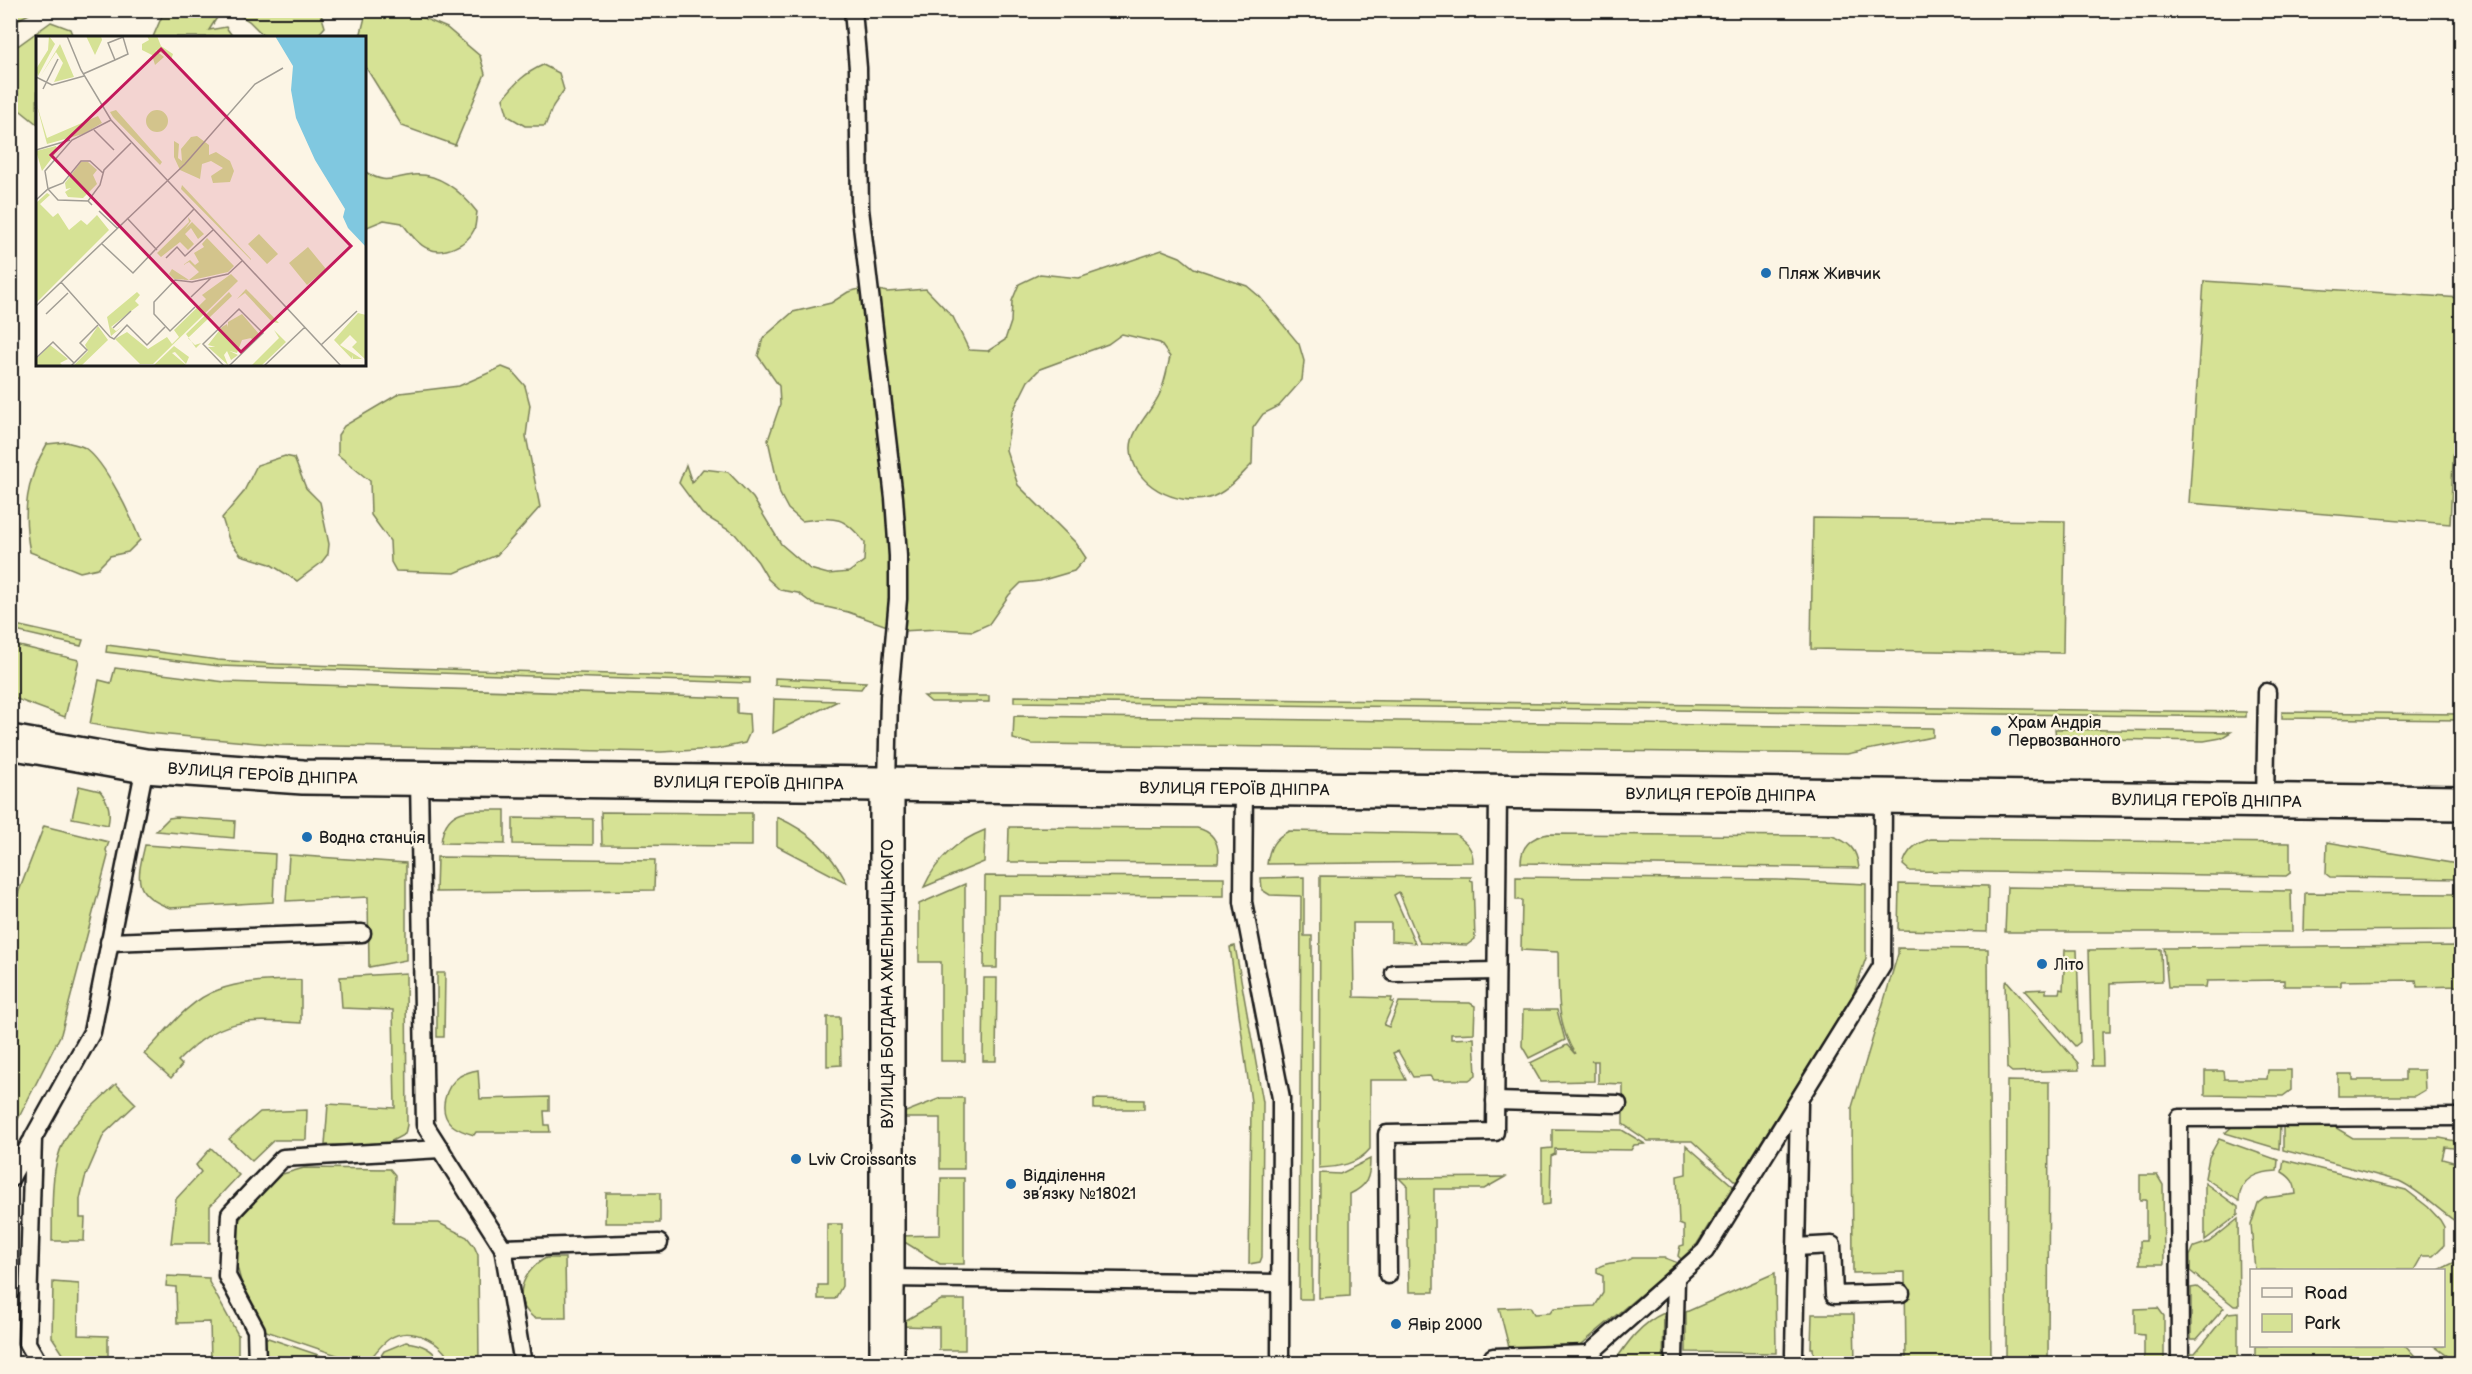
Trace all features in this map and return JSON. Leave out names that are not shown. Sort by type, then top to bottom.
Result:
[{"type":"main road","name":"ВУЛИЦЯ ГЕРОЇВ ДНІПРА","points":[[10,742],[145,766],[303,777],[2462,803]]},
{"type":"main road","name":"ВУЛИЦЯ БОГДАНА ХМЕЛЬНИЦЬКОГО","points":[[886,1364],[887,785]]},
{"type":"lane","points":[[852,10],[858,68],[860,208],[894,498],[898,556],[898,599],[889,697],[887,785]]},
{"type":"lane","points":[[2265,801],[2267,692]]},
{"type":"lane","points":[[10,1179],[92,1032],[145,766]]},
{"type":"lane","points":[[419,778],[425,1125],[503,1248],[523,1364]]},
{"type":"lane","points":[[1244,788],[1243,902],[1281,1098],[1280,1364]]},
{"type":"lane","points":[[1388,1275],[1387,1134],[1495,1132],[1498,791]]},
{"type":"lane","points":[[1493,1357],[1589,1359],[1706,1251],[1882,966],[1883,795]]},
{"type":"lane","points":[[109,942],[362,933]]},
{"type":"lane","points":[[1394,973],[1496,971]]},
{"type":"lane","points":[[1495,1101],[1618,1104]]},
{"type":"lane","points":[[1794,1354],[1799,1101]]},
{"type":"lane","points":[[2180,1364],[2179,1118],[2462,1117]]},
{"type":"lane","points":[[33,1138],[27,1343],[39,1364]]},
{"type":"lane","points":[[257,1364],[256,1330],[227,1276],[230,1214],[283,1158],[441,1149]]},
{"type":"lane","points":[[503,1248],[659,1243]]},
{"type":"lane","points":[[1796,1247],[1832,1245],[1834,1295],[1901,1293]]},
{"type":"lane","points":[[887,1278],[1280,1283]]},
{"type":"lane","points":[[1674,1358],[1676,1279]]},
{"type":"green space","points":[[11,10],[127,11],[123,17],[33,12],[11,23]]},
{"type":"green space","points":[[158,11],[320,11],[325,27],[317,36],[264,36],[249,21],[235,12],[218,16],[209,30],[226,27],[232,36],[153,36],[162,16]]},
{"type":"green space","points":[[370,11],[407,11],[447,28],[480,56],[485,74],[455,145],[402,126],[366,68],[366,36],[360,36],[365,17]]},
{"type":"green space","points":[[51,22],[70,29],[73,36],[36,36],[36,123],[11,103],[11,47],[19,45]]},
{"type":"green space","points":[[543,65],[559,73],[564,90],[553,106],[545,126],[525,126],[508,116],[503,99],[521,79]]},
{"type":"green space","points":[[366,172],[384,179],[414,175],[433,177],[457,191],[477,212],[476,223],[471,235],[461,244],[441,251],[421,245],[402,223],[384,220],[366,228]]},
{"type":"green space","points":[[1162,250],[1180,257],[1194,268],[1247,286],[1260,297],[1299,344],[1304,361],[1302,380],[1279,406],[1263,414],[1253,428],[1252,464],[1232,484],[1215,496],[1197,500],[1171,496],[1158,490],[1139,473],[1133,462],[1131,449],[1134,434],[1157,399],[1165,380],[1170,357],[1160,343],[1122,334],[1108,344],[1040,369],[1028,381],[1012,413],[1006,450],[1018,485],[1076,543],[1086,558],[1074,571],[1040,581],[1021,583],[1009,595],[989,624],[973,631],[939,629],[901,631],[848,612],[813,604],[798,593],[780,590],[768,579],[758,562],[735,534],[702,514],[679,483],[686,465],[692,483],[703,469],[728,472],[753,498],[781,544],[810,569],[828,574],[849,572],[864,561],[865,543],[851,527],[831,519],[802,521],[788,509],[780,494],[768,440],[780,405],[779,386],[758,356],[763,338],[793,312],[831,303],[848,292],[867,287],[887,292],[926,289],[953,317],[969,350],[988,351],[1005,340],[1011,322],[1012,301],[1019,284],[1040,274],[1079,278]]},
{"type":"green space","points":[[2204,281],[2461,298],[2450,524],[2189,503]]},
{"type":"green space","points":[[502,367],[512,371],[525,386],[530,405],[526,436],[540,507],[497,555],[455,573],[396,571],[391,562],[390,541],[371,515],[370,481],[338,455],[338,435],[344,426],[400,393],[459,386]]},
{"type":"green space","points":[[67,442],[85,448],[101,465],[124,504],[140,540],[128,552],[110,556],[98,568],[80,572],[30,552],[26,523],[30,483],[40,457],[47,444]]},
{"type":"green space","points":[[285,456],[294,458],[306,488],[320,502],[329,544],[328,554],[321,563],[297,581],[270,564],[241,555],[229,540],[222,518],[243,493],[257,465]]},
{"type":"green space","points":[[1813,518],[2065,521],[2063,653],[1811,649]]},
{"type":"green space","points":[[11,624],[83,640],[81,646],[11,630]]},
{"type":"green space","points":[[11,644],[79,660],[65,717],[11,697]]},
{"type":"green space","points":[[107,645],[218,660],[275,664],[750,678],[750,683],[219,666],[106,652]]},
{"type":"green space","points":[[115,668],[225,682],[737,698],[737,713],[749,714],[750,732],[745,743],[717,749],[661,752],[280,745],[147,733],[90,724],[99,680],[111,683]]},
{"type":"green space","points":[[775,678],[866,682],[861,689],[775,685]]},
{"type":"green space","points":[[924,696],[989,696],[989,702],[931,702]]},
{"type":"green space","points":[[1014,696],[2246,712],[2246,717],[1014,702]]},
{"type":"green space","points":[[774,699],[838,701],[773,733]]},
{"type":"green space","points":[[2282,712],[2461,714],[2462,720],[2282,718]]},
{"type":"green space","points":[[1014,716],[1933,728],[1933,737],[1847,754],[1032,744],[1013,739]]},
{"type":"green space","points":[[2055,729],[2231,732],[2221,738],[2204,741],[2056,738]]},
{"type":"green space","points":[[79,786],[100,791],[103,795],[109,807],[108,825],[72,818]]},
{"type":"green space","points":[[473,810],[505,810],[505,844],[441,843],[448,821],[455,815]]},
{"type":"green space","points":[[601,812],[752,813],[752,846],[602,845]]},
{"type":"green space","points":[[777,817],[810,836],[826,852],[847,883],[777,846]]},
{"type":"green space","points":[[169,818],[235,821],[234,838],[156,831]]},
{"type":"green space","points":[[513,818],[593,819],[593,845],[513,844]]},
{"type":"green space","points":[[44,826],[109,842],[106,850],[108,856],[61,1034],[11,1133],[11,912]]},
{"type":"green space","points":[[1009,827],[1197,828],[1208,833],[1215,841],[1218,863],[1008,862]]},
{"type":"green space","points":[[985,830],[984,862],[924,887],[948,852]]},
{"type":"green space","points":[[1289,831],[1455,834],[1468,846],[1473,862],[1267,864],[1273,844]]},
{"type":"green space","points":[[1548,834],[1832,836],[1851,847],[1859,868],[1521,863],[1521,857],[1528,843]]},
{"type":"green space","points":[[1931,839],[2290,843],[2290,873],[2286,876],[1910,871],[1903,865],[1907,855],[1917,845]]},
{"type":"green space","points":[[2327,842],[2457,864],[2458,879],[2330,877],[2326,874]]},
{"type":"green space","points":[[145,845],[275,854],[273,902],[170,908],[158,903],[143,891],[140,884],[140,867]]},
{"type":"green space","points":[[289,855],[406,863],[406,960],[369,967],[368,897],[286,901]]},
{"type":"green space","points":[[437,857],[655,860],[654,890],[436,892]]},
{"type":"green space","points":[[985,876],[1224,877],[1224,896],[998,895],[997,968],[984,968]]},
{"type":"green space","points":[[1320,876],[1471,877],[1475,939],[1467,945],[1420,943],[1399,892],[1394,895],[1415,943],[1391,941],[1391,923],[1353,923],[1354,997],[1392,998],[1391,1002],[1394,1002],[1384,1025],[1389,1027],[1399,1002],[1470,1003],[1475,1006],[1474,1033],[1451,1034],[1451,1039],[1474,1038],[1476,1075],[1469,1080],[1433,1080],[1430,1076],[1413,1077],[1398,1051],[1393,1053],[1406,1080],[1370,1080],[1370,1149],[1353,1162],[1319,1168]]},
{"type":"green space","points":[[1304,877],[1304,936],[1312,936],[1312,1299],[1299,1299],[1301,896],[1270,895],[1262,890],[1261,878]]},
{"type":"green space","points":[[1516,877],[1778,880],[1866,884],[1866,958],[1853,995],[1736,1182],[1692,1141],[1648,1141],[1623,1124],[1623,1084],[1598,1083],[1598,1061],[1591,1061],[1594,1062],[1594,1081],[1541,1082],[1530,1063],[1567,1045],[1575,1054],[1561,1017],[1558,952],[1521,950],[1522,900],[1516,900]]},
{"type":"green space","points":[[965,884],[965,1061],[941,1061],[941,962],[919,962],[919,904]]},
{"type":"green space","points":[[1899,884],[1988,886],[1987,932],[1898,930]]},
{"type":"green space","points":[[2007,887],[2291,891],[2292,932],[2005,932]]},
{"type":"green space","points":[[2305,893],[2461,894],[2461,930],[2304,931]]},
{"type":"green space","points":[[1235,946],[1263,1102],[1262,1257],[1260,1262],[1249,1264],[1251,1102],[1230,947]]},
{"type":"green space","points":[[2461,946],[2461,986],[2417,987],[2416,980],[2341,981],[2341,986],[2284,986],[2284,980],[2207,981],[2206,987],[2168,987],[2164,948]]},
{"type":"green space","points":[[1898,948],[1988,949],[1991,1363],[1906,1363],[1905,1272],[1853,1273],[1852,1107]]},
{"type":"green space","points":[[2161,949],[2162,981],[2110,983],[2110,1032],[2102,1032],[2103,1066],[2092,1066],[2089,950]]},
{"type":"green space","points":[[2065,950],[2077,950],[2080,1042],[2075,1046],[2025,990],[2046,989],[2046,993],[2059,993],[2060,989],[2063,990]]},
{"type":"green space","points":[[406,973],[407,1125],[405,1134],[384,1145],[325,1145],[328,1104],[395,1108],[393,1010],[342,1008],[340,977]]},
{"type":"green space","points":[[437,973],[445,973],[444,1037],[437,1037]]},
{"type":"green space","points":[[984,978],[997,978],[996,1061],[983,1061]]},
{"type":"green space","points":[[301,980],[301,1023],[248,1022],[221,1029],[207,1036],[178,1061],[182,1065],[171,1078],[144,1054],[187,1009],[207,995],[248,983]]},
{"type":"green space","points":[[2007,981],[2078,1063],[2079,1070],[2012,1072],[2007,1068],[2005,983]]},
{"type":"green space","points":[[1523,1010],[1557,1010],[1565,1040],[1529,1058],[1522,1046]]},
{"type":"green space","points":[[827,1017],[840,1017],[841,1065],[827,1066]]},
{"type":"green space","points":[[478,1070],[480,1099],[549,1097],[549,1111],[544,1111],[545,1125],[549,1125],[550,1132],[476,1132],[474,1135],[452,1125],[445,1113],[447,1092],[460,1076]]},
{"type":"green space","points":[[2268,1070],[2291,1070],[2291,1090],[2283,1096],[2205,1095],[2205,1071],[2223,1071],[2224,1079],[2267,1079]]},
{"type":"green space","points":[[2405,1070],[2424,1070],[2425,1090],[2415,1096],[2338,1096],[2338,1074],[2353,1074],[2353,1080],[2405,1080]]},
{"type":"green space","points":[[2007,1081],[2049,1082],[2048,1363],[2006,1363]]},
{"type":"green space","points":[[116,1084],[136,1104],[104,1134],[85,1178],[80,1199],[80,1218],[85,1218],[84,1241],[52,1241],[53,1184],[63,1143],[80,1119]]},
{"type":"green space","points":[[941,1098],[964,1098],[964,1169],[940,1169],[940,1118],[898,1118],[898,1115]]},
{"type":"green space","points":[[1094,1099],[1144,1100],[1144,1109],[1094,1109]]},
{"type":"green space","points":[[307,1110],[306,1140],[274,1140],[252,1161],[229,1139],[260,1112]]},
{"type":"green space","points":[[2280,1123],[2279,1149],[2225,1133],[2234,1125]]},
{"type":"green space","points":[[2283,1123],[2328,1123],[2353,1138],[2440,1138],[2461,1142],[2461,1149],[2445,1147],[2442,1159],[2461,1164],[2461,1225],[2399,1181],[2283,1150]]},
{"type":"green space","points":[[1552,1129],[1622,1130],[1645,1144],[1634,1145],[1631,1150],[1555,1149],[1555,1154],[1551,1156],[1550,1204],[1542,1205],[1542,1149],[1552,1148]]},
{"type":"green space","points":[[2219,1139],[2278,1160],[2277,1171],[2262,1173],[2250,1178],[2242,1187],[2239,1201],[2205,1178],[2209,1157]]},
{"type":"green space","points":[[1686,1145],[1733,1186],[1697,1244],[1681,1259],[1678,1256],[1680,1246],[1684,1245],[1684,1226],[1679,1224],[1677,1176],[1686,1174]]},
{"type":"green space","points":[[211,1148],[239,1175],[210,1206],[210,1243],[171,1243],[176,1199],[201,1172],[196,1165]]},
{"type":"green space","points":[[1370,1159],[1366,1181],[1350,1194],[1350,1296],[1319,1298],[1320,1173],[1340,1174]]},
{"type":"green space","points":[[2284,1160],[2406,1190],[2428,1207],[2440,1220],[2444,1227],[2444,1245],[2433,1256],[2422,1256],[2415,1269],[2255,1269],[2251,1225],[2258,1203],[2265,1198],[2296,1194],[2292,1181],[2282,1172]]},
{"type":"green space","points":[[304,1168],[390,1169],[395,1175],[393,1223],[439,1223],[467,1237],[478,1255],[479,1363],[472,1363],[471,1358],[458,1359],[458,1363],[451,1363],[441,1348],[416,1334],[406,1333],[389,1339],[367,1363],[363,1364],[266,1331],[241,1282],[237,1266],[237,1223],[254,1199],[279,1175]]},
{"type":"green space","points":[[2140,1175],[2157,1175],[2163,1185],[2164,1264],[2140,1264],[2140,1241],[2146,1241],[2146,1200],[2140,1200]]},
{"type":"green space","points":[[1505,1177],[1484,1189],[1434,1189],[1434,1292],[1409,1292],[1407,1186],[1399,1178]]},
{"type":"green space","points":[[941,1178],[964,1178],[964,1264],[940,1264],[898,1238],[898,1236],[940,1235]]},
{"type":"green space","points":[[2205,1183],[2238,1207],[2238,1215],[2205,1240]]},
{"type":"green space","points":[[606,1193],[660,1193],[660,1223],[605,1223]]},
{"type":"green space","points":[[2238,1219],[2239,1306],[2234,1306],[2190,1271],[2190,1256],[2194,1247],[2209,1242]]},
{"type":"green space","points":[[827,1224],[842,1224],[842,1286],[835,1299],[818,1299],[818,1285],[827,1285]]},
{"type":"green space","points":[[546,1258],[565,1258],[566,1318],[534,1318],[523,1303],[521,1294],[526,1278],[538,1263]]},
{"type":"green space","points":[[1632,1258],[1665,1258],[1678,1263],[1576,1349],[1510,1351],[1499,1308],[1530,1307],[1534,1314],[1550,1313],[1554,1308],[1595,1306],[1603,1293],[1603,1276],[1597,1273],[1597,1268]]},
{"type":"green space","points":[[2462,1259],[2461,1363],[2435,1347],[2445,1347],[2445,1269],[2441,1269]]},
{"type":"green space","points":[[1775,1273],[1776,1353],[1686,1352],[1686,1312]]},
{"type":"green space","points":[[167,1276],[209,1278],[209,1282],[238,1335],[238,1363],[211,1363],[210,1322],[177,1323],[176,1287],[166,1286]]},
{"type":"green space","points":[[53,1282],[79,1284],[78,1335],[108,1336],[108,1359],[120,1359],[120,1363],[69,1363],[52,1337]]},
{"type":"green space","points":[[2197,1287],[2224,1308],[2197,1339],[2191,1339],[2191,1288]]},
{"type":"green space","points":[[941,1300],[965,1300],[965,1350],[939,1350],[939,1327],[901,1326],[901,1323]]},
{"type":"green space","points":[[2158,1308],[2164,1316],[2164,1363],[2144,1363],[2144,1335],[2135,1334],[2135,1309]]},
{"type":"green space","points":[[2238,1312],[2238,1363],[2191,1363],[2191,1353],[2195,1353],[2228,1313]]},
{"type":"green space","points":[[1664,1313],[1663,1363],[1614,1363],[1641,1328]]},
{"type":"green space","points":[[1812,1314],[1854,1314],[1855,1363],[1814,1363],[1813,1348],[1811,1348]]},
{"type":"green space","points":[[265,1337],[342,1363],[266,1363]]},
{"type":"green space","points":[[406,1342],[427,1348],[442,1363],[376,1363],[384,1351]]},
{"type":"green space","points":[[2255,1347],[2407,1347],[2426,1363],[2255,1363]]},
{"type":"place","name":"Пляж Живчик","points":[[1766,273]]},
{"type":"place","name":"Храм Андрія Первозванного","points":[[1996,731]]},
{"type":"place","name":"Водна станція","points":[[307,837]]},
{"type":"place","name":"Літо","points":[[2042,964]]},
{"type":"place","name":"Lviv Croissants","points":[[796,1159]]},
{"type":"place","name":"Відділення зв’язку №18021","points":[[1011,1184]]},
{"type":"place","name":"Явір 2000","points":[[1396,1324]]}]
